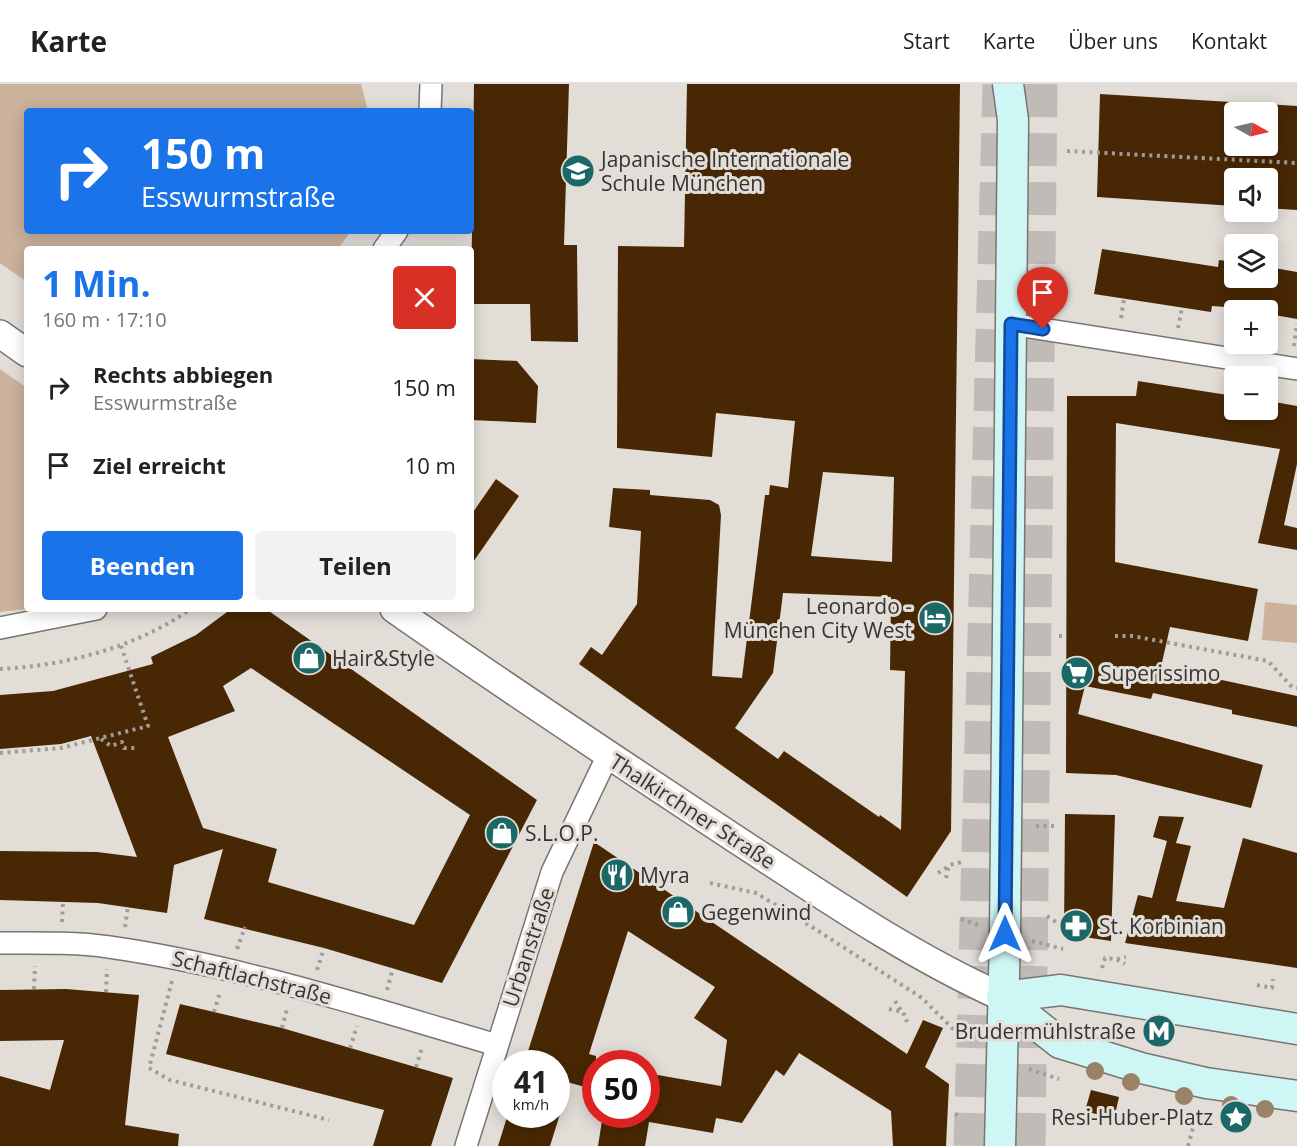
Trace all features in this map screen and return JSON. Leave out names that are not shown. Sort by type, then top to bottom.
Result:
[{"type":"main road","points":[[1000,1146],[1013,120],[1008,84]]},
{"type":"main road","points":[[1013,120],[1020,84]]},
{"type":"main road","points":[[1002,998],[1061,990],[1297,1029]]},
{"type":"main road","name":"Thalkirchner Straße","points":[[1002,998],[1060,1042],[1141,1068],[1206,1083],[1297,1096]]},
{"type":"street","points":[[430,108],[431,84]]},
{"type":"street","points":[[1011,324],[1297,369]]},
{"type":"street","points":[[0,334],[24,351]]},
{"type":"street","points":[[0,628],[81,612]]},
{"type":"street","name":"Thalkirchner Straße","points":[[398,612],[608,755],[874,927],[960,978],[1002,998]]},
{"type":"street","name":"Urbanstraße","points":[[466,1146],[552,872],[608,755]]},
{"type":"street","name":"Schaftlachstraße","points":[[0,943],[102,946],[254,974],[497,1045]]},
{"type":"path","points":[[1067,151],[1297,163]]},
{"type":"path","points":[[0,669],[31,667],[121,646],[171,623],[187,612]]},
{"type":"path","points":[[1059,636],[1066,636]]},
{"type":"path","points":[[1115,636],[1132,636],[1268,661],[1292,687],[1297,688]]},
{"type":"path","points":[[0,753],[61,748],[148,726],[121,646]]},
{"type":"path","points":[[100,739],[111,746],[122,742],[124,748],[136,748]]},
{"type":"path","points":[[1036,826],[1056,826]]},
{"type":"path","points":[[938,873],[949,865],[962,861]]},
{"type":"path","points":[[946,878],[949,865]]},
{"type":"path","name":"Thalkirchner Straße","points":[[710,883],[756,893],[922,998],[957,1033]]},
{"type":"path","points":[[748,919],[755,908],[766,915]]},
{"type":"path","points":[[1047,916],[1056,922]]},
{"type":"path","points":[[1102,969],[1106,958],[1126,957]]},
{"type":"path","points":[[176,958],[170,996],[149,1068],[170,1080],[329,1120]]},
{"type":"path","points":[[1116,959],[1125,964]]},
{"type":"path","points":[[1257,985],[1272,988],[1273,979]]},
{"type":"path","points":[[895,1001],[907,1022]]},
{"type":"path","points":[[890,1009],[903,1012]]},
{"type":"path","points":[[1188,1146],[1206,1083]]},
{"type":"shaded area","points":[[0,84],[361,84],[367,108],[24,108],[24,234],[349,234],[340,246],[24,246],[24,280],[0,263]]},
{"type":"shaded area","points":[[0,369],[24,386],[24,609],[0,612]]},
{"type":"shaded area","points":[[1265,602],[1297,605],[1297,643],[1262,640]]},
{"type":"building","points":[[474,84],[569,84],[564,245],[577,245],[578,342],[531,341],[530,304],[474,304],[474,246],[472,246],[472,234],[474,234]]},
{"type":"building","points":[[687,84],[960,84],[951,831],[907,897],[579,664],[591,647],[602,655],[637,604],[641,531],[609,527],[613,488],[650,490],[650,495],[710,500],[719,505],[721,515],[712,676],[742,678],[765,495],[769,495],[770,485],[788,488],[795,421],[716,413],[712,457],[617,448],[618,246],[684,247]],"holes":[[[823,472],[894,477],[892,562],[811,556]],[[783,593],[891,597],[890,670],[905,671],[901,830],[784,751],[778,759],[735,728],[773,673]]]},
{"type":"building","points":[[1100,94],[1231,102],[1224,102],[1224,156],[1278,156],[1278,105],[1297,106],[1297,210],[1278,209],[1278,168],[1224,168],[1224,205],[1097,197]]},
{"type":"building","points":[[1102,249],[1218,267],[1219,260],[1224,261],[1224,288],[1278,288],[1278,269],[1297,272],[1297,319],[1278,316],[1278,300],[1224,300],[1224,307],[1212,306],[1211,312],[1094,294]]},
{"type":"building","points":[[474,359],[517,361],[538,386],[536,423],[474,420]]},
{"type":"building","points":[[1138,381],[1224,394],[1224,420],[1278,420],[1278,403],[1297,406],[1297,464],[1284,525],[1297,528],[1297,550],[1258,543],[1280,449],[1116,423],[1115,562],[1258,589],[1248,641],[1170,627],[1161,667],[1297,696],[1297,727],[1232,714],[1232,710],[1153,693],[1151,699],[1085,686],[1078,714],[1263,765],[1251,808],[1116,775],[1066,773],[1067,396],[1136,396]]},
{"type":"building","points":[[496,479],[519,496],[474,561],[474,511]]},
{"type":"building","points":[[227,612],[270,612],[537,800],[442,983],[324,948],[204,919],[223,849],[174,865],[167,913],[98,903],[0,900],[0,851],[97,852],[137,857],[91,736],[61,744],[0,749],[0,695],[53,691],[153,664],[151,657],[196,635]],"holes":[[[251,668],[470,815],[414,925],[268,882],[277,849],[203,828],[168,737],[235,711],[223,686]]]},
{"type":"building","points":[[1065,814],[1115,815],[1111,941],[1064,934]]},
{"type":"building","points":[[1159,816],[1184,817],[1176,843],[1191,846],[1176,901],[1224,908],[1243,838],[1297,853],[1297,968],[1125,943],[1138,895],[1152,898],[1167,841],[1153,837]]},
{"type":"building","points":[[594,842],[907,1054],[923,1020],[943,1028],[925,1067],[949,1084],[946,1146],[893,1146],[891,1111],[799,1053],[784,1076],[776,1070],[742,1123],[716,1118],[713,1133],[660,1124],[660,1075],[721,1086],[727,1040],[694,1018],[715,987],[628,931],[590,1050],[582,1050],[582,1086],[570,1083],[570,1050],[528,1050]]},
{"type":"building","points":[[66,989],[139,995],[125,1125],[179,1134],[178,1146],[0,1146],[0,1076],[50,1090],[64,1040],[0,1041],[0,990]]},
{"type":"building","points":[[180,1004],[282,1028],[453,1078],[431,1146],[373,1146],[384,1110],[166,1054]]},
{"type":"building","points":[[1091,1090],[1119,1097],[1114,1119],[1085,1111]]},
{"type":"building","points":[[504,1128],[556,1128],[550,1146],[498,1146]]},
{"type":"building","points":[[601,1128],[648,1128],[645,1146],[598,1146]]},
{"type":"tunnel","points":[[970,1146],[999,84]]},
{"type":"tunnel","points":[[1029,1146],[1041,84]]},
{"type":"place","name":"Japanische Internationale Schule München","points":[[578,171]]},
{"type":"place","name":"Leonardo - München City West","points":[[935,618]]},
{"type":"place","name":"Hair&Style","points":[[309,658]]},
{"type":"place","name":"Superissimo","points":[[1077,673]]},
{"type":"place","name":"S.L.O.P.","points":[[502,833]]},
{"type":"place","name":"Myra","points":[[617,875]]},
{"type":"place","name":"Gegenwind","points":[[678,912]]},
{"type":"place","name":"St. Korbinian","points":[[1076,926]]},
{"type":"place","name":"Brudermühlstraße","points":[[1159,1031]]},
{"type":"place","name":"Resi-Huber-Platz","points":[[1236,1117]]},
{"type":"route","points":[[1005,934],[1011,324],[1043,329]]}]
